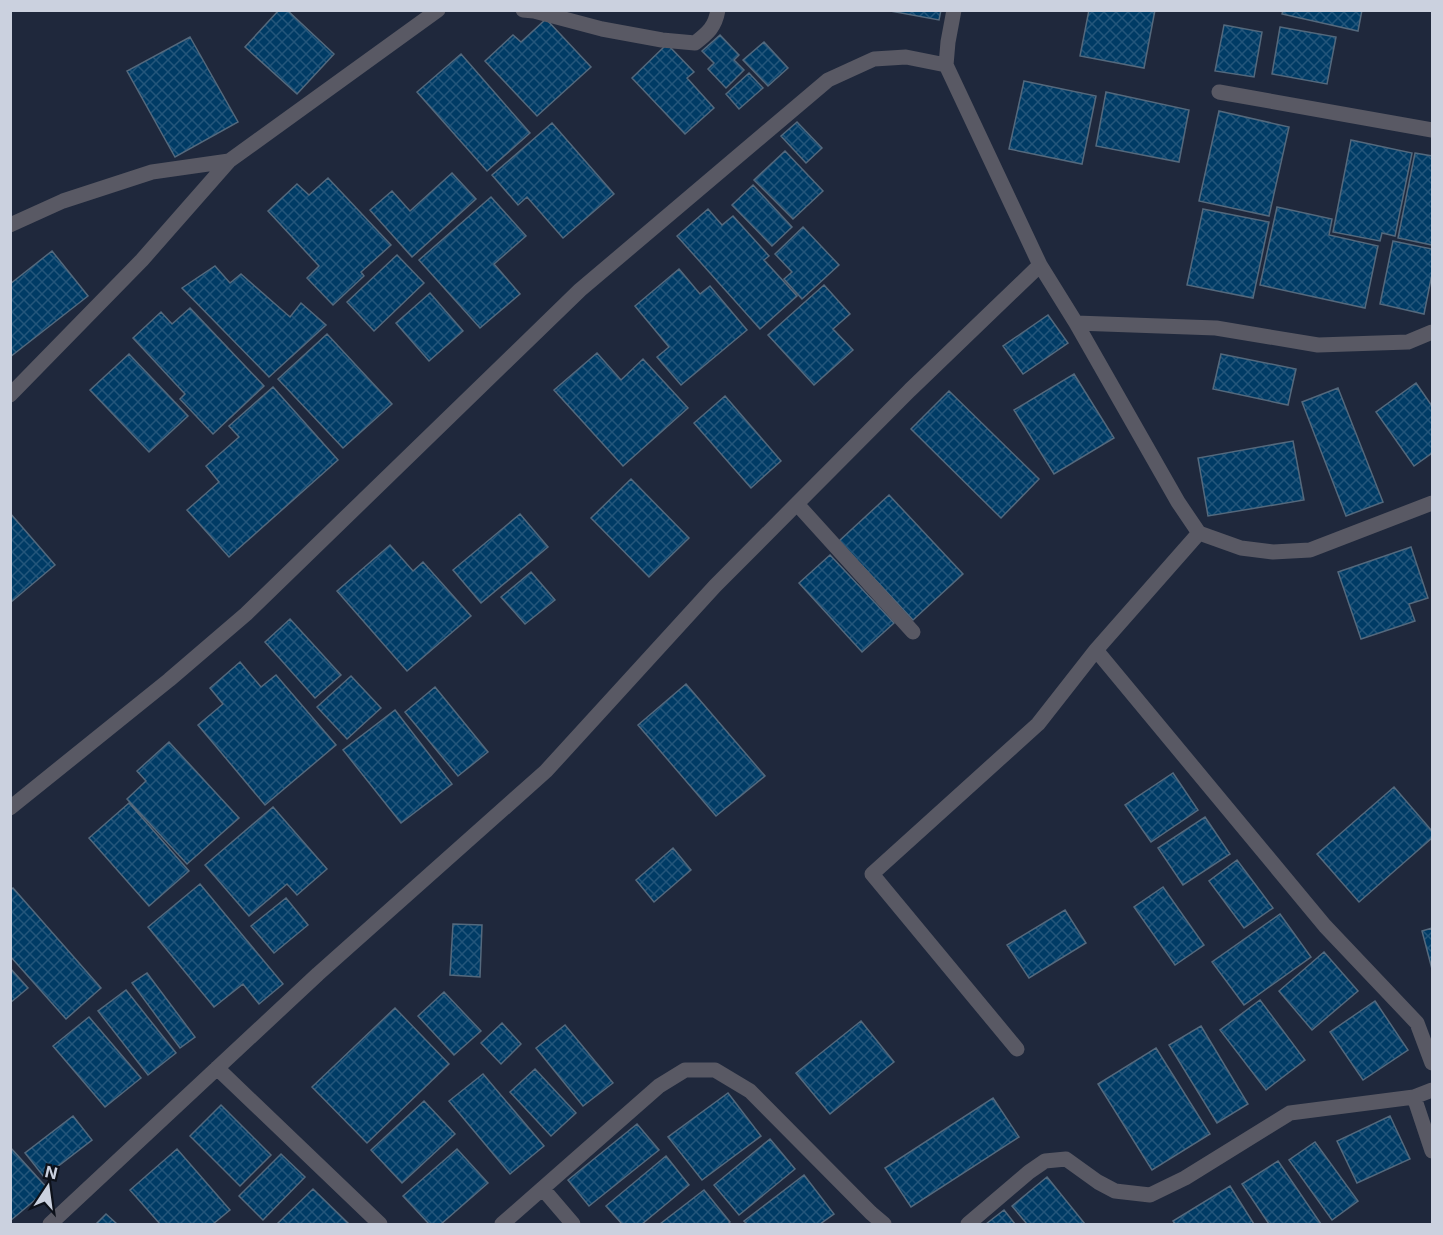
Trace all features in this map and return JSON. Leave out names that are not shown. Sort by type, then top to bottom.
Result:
[{"type":"street","points":[[10,395],[142,260],[229,161],[438,10]]},
{"type":"street","points":[[523,10],[602,29],[662,40],[695,43],[707,34],[716,20],[718,10]]},
{"type":"street","points":[[954,10],[946,65],[1040,265],[1076,322],[1178,502],[1199,533],[1241,548],[1273,552],[1310,550],[1432,503]]},
{"type":"street","points":[[10,808],[169,680],[246,614],[580,290],[828,80],[873,59],[906,57],[946,65]]},
{"type":"street","points":[[1219,92],[1432,130]]},
{"type":"street","points":[[10,225],[63,201],[152,172],[229,161]]},
{"type":"street","points":[[50,1224],[318,974],[546,771],[715,586],[910,390],[1040,265]]},
{"type":"street","points":[[1076,322],[1216,327],[1318,345],[1408,342],[1432,332]]},
{"type":"street","points":[[797,504],[913,632]]},
{"type":"street","points":[[1017,1049],[872,874],[1038,724],[1096,650],[1199,533]]},
{"type":"street","points":[[1096,650],[1325,926],[1417,1023],[1432,1063]]},
{"type":"street","points":[[216,1068],[380,1224]]},
{"type":"street","points":[[502,1224],[659,1086],[685,1070],[715,1070],[750,1091],[884,1224]]},
{"type":"street","points":[[968,1224],[1045,1161],[1066,1159],[1115,1191],[1149,1195],[1185,1178],[1290,1113],[1413,1097],[1432,1090]]},
{"type":"street","points":[[1413,1097],[1432,1151]]},
{"type":"street","points":[[543,1189],[573,1224]]},
{"type":"building","points":[[279,10],[287,10],[334,54],[297,94],[245,47]]},
{"type":"building","points":[[885,10],[941,10],[939,20]]},
{"type":"building","points":[[1089,10],[1155,10],[1144,68],[1080,56]]},
{"type":"building","points":[[1283,10],[1362,10],[1358,31],[1282,14]]},
{"type":"building","points":[[546,19],[591,67],[537,116],[485,61],[513,35],[521,42]]},
{"type":"building","points":[[1224,25],[1262,32],[1254,77],[1215,71]]},
{"type":"building","points":[[1280,27],[1336,37],[1327,84],[1272,74]]},
{"type":"building","points":[[720,35],[739,55],[734,60],[744,70],[726,88],[708,69],[714,63],[702,51]]},
{"type":"building","points":[[190,37],[238,122],[175,157],[127,71]]},
{"type":"building","points":[[764,42],[788,68],[768,86],[743,60]]},
{"type":"building","points":[[667,44],[694,72],[687,78],[714,108],[685,134],[632,78]]},
{"type":"building","points":[[461,54],[530,133],[487,171],[417,92]]},
{"type":"building","points":[[749,73],[763,88],[739,109],[726,94]]},
{"type":"building","points":[[1024,81],[1096,96],[1082,164],[1009,149]]},
{"type":"building","points":[[1106,92],[1189,110],[1179,162],[1096,146]]},
{"type":"building","points":[[1219,111],[1289,127],[1269,216],[1199,201]]},
{"type":"building","points":[[797,122],[822,148],[806,163],[781,136]]},
{"type":"building","points":[[552,123],[614,194],[563,238],[527,197],[518,205],[492,175]]},
{"type":"building","points":[[1351,140],[1412,153],[1395,236],[1382,233],[1380,241],[1333,232]]},
{"type":"building","points":[[785,151],[823,191],[793,219],[754,180]]},
{"type":"building","points":[[1415,153],[1432,156],[1432,245],[1398,238]]},
{"type":"building","points":[[452,173],[476,199],[412,257],[370,210],[392,191],[410,211]]},
{"type":"building","points":[[328,178],[391,245],[361,272],[364,276],[333,305],[307,278],[319,266],[268,211],[297,184],[309,195]]},
{"type":"building","points":[[753,185],[792,227],[772,246],[732,205]]},
{"type":"building","points":[[491,197],[526,236],[494,264],[520,294],[480,328],[419,260]]},
{"type":"building","points":[[1277,207],[1332,219],[1329,235],[1378,246],[1365,308],[1260,285]]},
{"type":"building","points":[[708,209],[722,225],[733,216],[769,256],[764,260],[797,296],[760,329],[677,236]]},
{"type":"building","points":[[1203,209],[1269,222],[1253,298],[1187,285]]},
{"type":"building","points":[[803,227],[839,265],[802,299],[784,279],[792,272],[775,254]]},
{"type":"building","points":[[1393,241],[1432,249],[1432,274],[1424,314],[1380,304]]},
{"type":"building","points":[[52,251],[88,296],[10,357],[10,284]]},
{"type":"building","points":[[397,255],[424,283],[374,331],[347,302]]},
{"type":"building","points":[[215,266],[230,283],[241,274],[290,317],[301,303],[326,325],[269,377],[182,288]]},
{"type":"building","points":[[679,269],[700,294],[710,286],[747,330],[681,385],[657,357],[669,347],[635,306]]},
{"type":"building","points":[[824,285],[850,314],[833,329],[853,350],[814,385],[768,335]]},
{"type":"building","points":[[430,293],[463,331],[429,361],[396,323]]},
{"type":"building","points":[[190,308],[264,386],[213,434],[180,399],[185,394],[133,338],[161,312],[172,324]]},
{"type":"building","points":[[1048,315],[1068,343],[1023,374],[1003,346]]},
{"type":"building","points":[[327,334],[392,404],[343,448],[278,379]]},
{"type":"building","points":[[597,353],[621,380],[643,359],[688,408],[623,466],[554,390]]},
{"type":"building","points":[[129,354],[188,416],[149,452],[90,390]]},
{"type":"building","points":[[1221,354],[1296,369],[1288,405],[1213,389]]},
{"type":"building","points":[[1074,374],[1114,438],[1054,474],[1014,410]]},
{"type":"building","points":[[1416,383],[1432,406],[1432,453],[1414,466],[1376,412]]},
{"type":"building","points":[[273,387],[338,460],[229,557],[187,510],[219,482],[206,466],[239,437],[229,426]]},
{"type":"building","points":[[1338,388],[1383,502],[1346,516],[1302,402]]},
{"type":"building","points":[[949,391],[1039,479],[1001,518],[911,429]]},
{"type":"building","points":[[725,396],[781,461],[751,488],[694,423]]},
{"type":"building","points":[[1293,441],[1304,500],[1208,516],[1198,458]]},
{"type":"building","points":[[631,479],[689,538],[649,577],[591,518]]},
{"type":"building","points":[[889,495],[963,574],[913,620],[839,541]]},
{"type":"building","points":[[10,513],[55,565],[10,603]]},
{"type":"building","points":[[520,514],[548,547],[481,603],[453,570]]},
{"type":"building","points":[[390,545],[413,571],[423,562],[471,616],[407,671],[337,591]]},
{"type":"building","points":[[1411,547],[1428,598],[1409,604],[1415,621],[1361,639],[1338,572]]},
{"type":"building","points":[[830,555],[894,623],[862,652],[799,583]]},
{"type":"building","points":[[531,572],[555,600],[525,624],[501,597]]},
{"type":"building","points":[[290,619],[341,675],[315,698],[265,642]]},
{"type":"building","points":[[240,662],[261,687],[276,675],[336,745],[265,805],[198,725],[223,704],[210,688]]},
{"type":"building","points":[[351,676],[381,708],[347,739],[317,707]]},
{"type":"building","points":[[686,684],[765,776],[716,816],[638,725]]},
{"type":"building","points":[[435,687],[488,752],[458,776],[405,712]]},
{"type":"building","points":[[395,710],[452,784],[401,823],[343,750]]},
{"type":"building","points":[[169,742],[239,818],[187,864],[127,799],[146,781],[137,771]]},
{"type":"building","points":[[1173,773],[1198,810],[1151,842],[1125,805]]},
{"type":"building","points":[[1394,787],[1432,831],[1432,838],[1359,902],[1317,854]]},
{"type":"building","points":[[129,803],[189,871],[149,906],[89,838]]},
{"type":"building","points":[[273,807],[327,869],[297,895],[287,884],[249,916],[205,865]]},
{"type":"building","points":[[1205,817],[1230,854],[1183,885],[1158,848]]},
{"type":"building","points":[[673,848],[691,870],[654,902],[636,880]]},
{"type":"building","points":[[1237,860],[1273,908],[1244,928],[1209,881]]},
{"type":"building","points":[[200,884],[283,984],[259,1004],[243,984],[214,1007],[148,927]]},
{"type":"building","points":[[1163,887],[1204,945],[1175,965],[1134,907]]},
{"type":"building","points":[[13,888],[101,988],[66,1019],[10,956],[10,890]]},
{"type":"building","points":[[286,898],[308,925],[274,953],[251,926]]},
{"type":"building","points":[[1065,910],[1086,943],[1029,978],[1007,945]]},
{"type":"building","points":[[1280,914],[1311,957],[1244,1005],[1212,962]]},
{"type":"building","points":[[453,924],[482,925],[480,977],[450,975]]},
{"type":"building","points":[[1432,928],[1432,969],[1422,931]]},
{"type":"building","points":[[1324,952],[1358,991],[1312,1030],[1279,991]]},
{"type":"building","points":[[10,968],[28,988],[10,1003]]},
{"type":"building","points":[[147,973],[195,1037],[180,1048],[132,983]]},
{"type":"building","points":[[126,990],[176,1053],[148,1075],[98,1011]]},
{"type":"building","points":[[444,992],[481,1031],[454,1055],[418,1016]]},
{"type":"building","points":[[1260,1000],[1305,1060],[1266,1090],[1220,1030]]},
{"type":"building","points":[[1375,1001],[1408,1050],[1363,1080],[1330,1032]]},
{"type":"building","points":[[395,1008],[449,1064],[367,1143],[312,1087]]},
{"type":"building","points":[[89,1017],[141,1078],[105,1107],[53,1046]]},
{"type":"building","points":[[861,1021],[894,1062],[830,1114],[796,1073]]},
{"type":"building","points":[[502,1023],[521,1044],[501,1064],[481,1043]]},
{"type":"building","points":[[565,1025],[613,1083],[583,1106],[536,1048]]},
{"type":"building","points":[[1201,1026],[1248,1104],[1217,1123],[1169,1045]]},
{"type":"building","points":[[1156,1048],[1210,1134],[1152,1170],[1098,1084]]},
{"type":"building","points":[[535,1069],[576,1113],[551,1136],[510,1092]]},
{"type":"building","points":[[483,1074],[544,1146],[510,1174],[449,1101]]},
{"type":"building","points":[[728,1093],[761,1136],[702,1180],[668,1137]]},
{"type":"building","points":[[993,1098],[1019,1137],[911,1207],[885,1168]]},
{"type":"building","points":[[424,1101],[455,1134],[402,1183],[371,1150]]},
{"type":"building","points":[[221,1105],[271,1155],[240,1186],[190,1136]]},
{"type":"building","points":[[73,1116],[92,1140],[44,1177],[25,1153]]},
{"type":"building","points":[[1390,1116],[1410,1159],[1357,1183],[1337,1141]]},
{"type":"building","points":[[637,1124],[659,1150],[589,1206],[568,1180]]},
{"type":"building","points":[[770,1139],[795,1169],[739,1215],[714,1185]]},
{"type":"building","points":[[1315,1142],[1358,1201],[1332,1220],[1289,1160]]},
{"type":"building","points":[[10,1147],[48,1189],[10,1221]]},
{"type":"building","points":[[177,1149],[230,1210],[213,1224],[160,1224],[130,1190]]},
{"type":"building","points":[[457,1149],[488,1183],[441,1224],[429,1224],[403,1196]]},
{"type":"building","points":[[281,1154],[305,1177],[263,1220],[239,1196]]},
{"type":"building","points":[[666,1156],[689,1185],[642,1224],[622,1224],[606,1206]]},
{"type":"building","points":[[1278,1161],[1321,1224],[1269,1224],[1242,1184]]},
{"type":"building","points":[[804,1175],[834,1214],[820,1224],[747,1224],[744,1221]]},
{"type":"building","points":[[1047,1177],[1085,1224],[1027,1224],[1012,1206]]},
{"type":"building","points":[[1230,1186],[1254,1224],[1175,1224],[1173,1221]]},
{"type":"building","points":[[313,1189],[349,1224],[277,1224]]},
{"type":"building","points":[[704,1190],[730,1222],[728,1224],[660,1224]]},
{"type":"building","points":[[1004,1210],[1015,1224],[986,1224]]},
{"type":"building","points":[[106,1214],[117,1224],[96,1224]]}]
